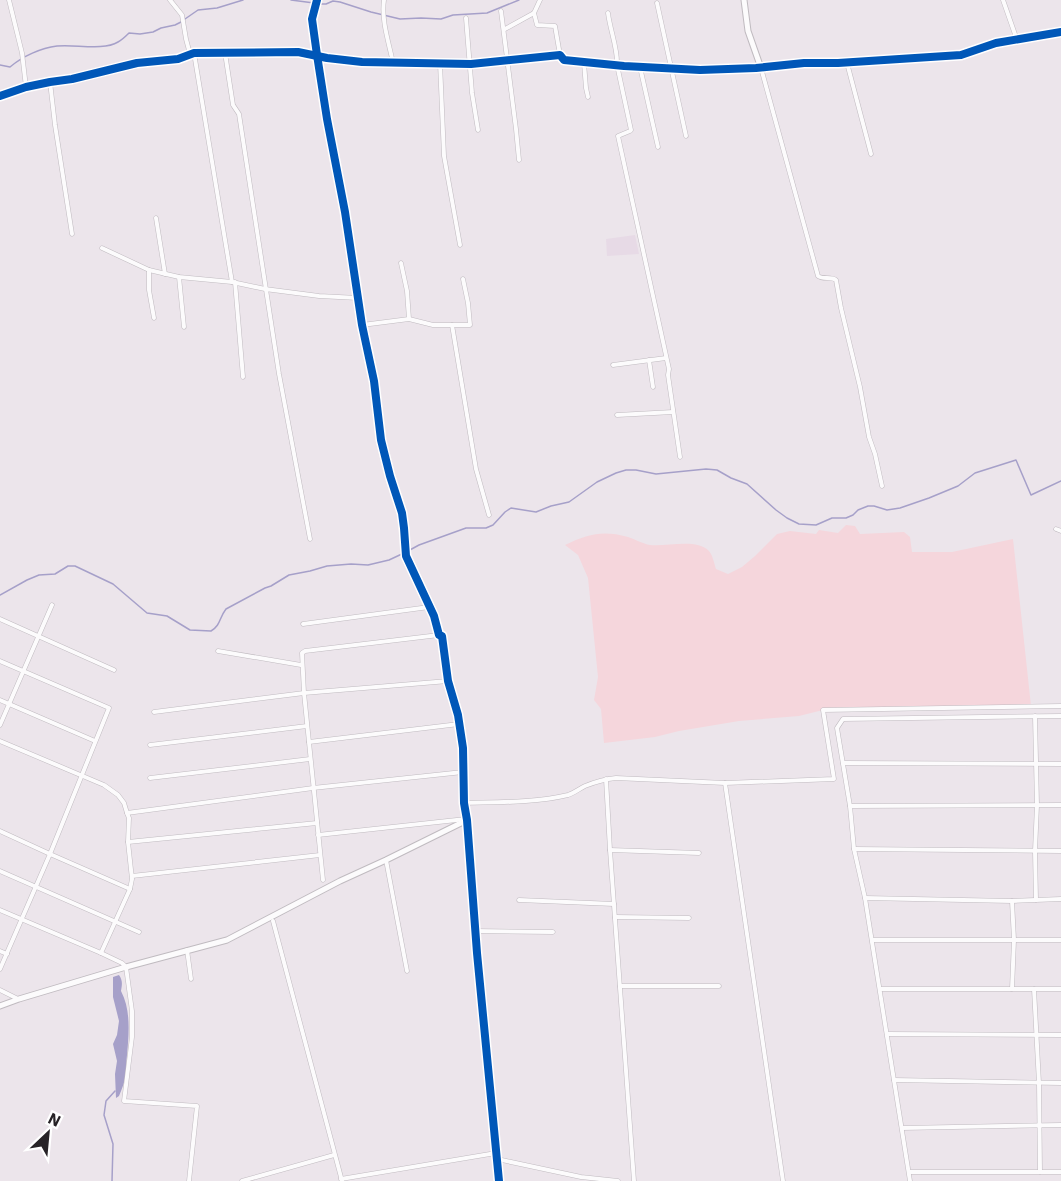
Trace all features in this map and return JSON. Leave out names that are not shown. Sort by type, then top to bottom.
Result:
[{"type":"street","points":[[9,0],[22,53],[26,87]]},
{"type":"street","points":[[170,0],[182,15],[186,39],[192,54],[234,282],[243,376]]},
{"type":"street","points":[[316,0],[312,19],[317,56],[347,222],[362,325],[374,381],[381,440],[402,513],[406,556],[442,636],[448,681],[463,747],[464,803],[500,1181]]},
{"type":"street","points":[[384,0],[382,7],[393,63]]},
{"type":"street","points":[[505,29],[534,13],[540,0]]},
{"type":"street","points":[[744,0],[748,31],[761,68],[818,276],[836,280],[869,437],[882,486]]},
{"type":"street","points":[[1003,0],[1017,40]]},
{"type":"street","points":[[657,3],[686,136]]},
{"type":"street","points":[[501,11],[505,29],[519,160]]},
{"type":"street","points":[[534,13],[537,26],[555,26],[560,56],[564,60],[700,70],[961,55],[996,43],[1061,32]]},
{"type":"street","points":[[608,14],[631,129],[618,136],[669,369],[680,457]]},
{"type":"street","points":[[466,18],[472,93],[478,130]]},
{"type":"street","points":[[0,96],[26,87],[72,79],[137,63],[177,59],[192,54],[298,52],[341,60],[471,64],[560,56]]},
{"type":"street","points":[[225,53],[233,105],[239,114],[279,374],[310,539]]},
{"type":"street","points":[[846,62],[872,154]]},
{"type":"street","points":[[440,63],[444,156],[460,245]]},
{"type":"street","points":[[584,63],[585,88],[588,97]]},
{"type":"street","points":[[640,67],[658,147]]},
{"type":"street","points":[[50,82],[54,125],[72,234]]},
{"type":"street","points":[[156,218],[165,274]]},
{"type":"street","points":[[102,248],[148,270],[179,277],[234,282],[265,289],[319,296],[358,298]]},
{"type":"street","points":[[402,263],[409,319]]},
{"type":"street","points":[[148,270],[154,318]]},
{"type":"street","points":[[179,277],[184,327]]},
{"type":"street","points":[[362,325],[409,319],[433,325],[468,325],[470,324],[468,303],[463,279]]},
{"type":"street","points":[[452,325],[476,469],[489,515]]},
{"type":"street","points":[[613,364],[666,358]]},
{"type":"street","points":[[649,360],[652,387]]},
{"type":"street","points":[[617,415],[673,412]]},
{"type":"street","points":[[0,725],[52,605]]},
{"type":"street","points":[[303,624],[429,607]]},
{"type":"street","points":[[0,619],[114,670]]},
{"type":"street","points":[[323,880],[302,653],[440,635]]},
{"type":"street","points":[[218,651],[302,665]]},
{"type":"street","points":[[0,661],[109,708],[50,854],[0,969]]},
{"type":"street","points":[[154,712],[304,693],[448,681]]},
{"type":"street","points":[[0,700],[96,741]]},
{"type":"street","points":[[464,803],[520,801],[561,796],[606,779],[616,778],[725,783],[834,780],[823,710],[1061,706]]},
{"type":"street","points":[[1035,716],[1036,900]]},
{"type":"street","points":[[910,1181],[865,898],[854,849],[850,806],[837,728],[843,719],[1061,716]]},
{"type":"street","points":[[309,742],[459,724]]},
{"type":"street","points":[[150,745],[307,726]]},
{"type":"street","points":[[0,741],[104,785],[118,795],[124,803],[129,818],[128,842],[132,883],[101,953]]},
{"type":"street","points":[[150,778],[310,759]]},
{"type":"street","points":[[843,763],[1061,764]]},
{"type":"street","points":[[127,813],[313,788],[463,772]]},
{"type":"street","points":[[606,779],[634,1181]]},
{"type":"street","points":[[725,783],[783,1181]]},
{"type":"street","points":[[850,806],[1061,805]]},
{"type":"street","points":[[318,835],[467,820]]},
{"type":"street","points":[[0,1006],[187,949],[227,940],[340,881],[467,820]]},
{"type":"street","points":[[128,842],[317,823]]},
{"type":"street","points":[[0,831],[130,889]]},
{"type":"street","points":[[854,849],[1061,851]]},
{"type":"street","points":[[610,850],[699,853]]},
{"type":"street","points":[[132,876],[320,855]]},
{"type":"street","points":[[386,860],[407,971]]},
{"type":"street","points":[[0,871],[140,932]]},
{"type":"street","points":[[865,898],[1012,901],[1061,899]]},
{"type":"street","points":[[519,900],[614,904]]},
{"type":"street","points":[[1012,901],[1014,940],[1012,989]]},
{"type":"street","points":[[0,910],[101,953],[126,967],[132,1011],[132,1037],[124,1101],[198,1106],[189,1181]]},
{"type":"street","points":[[615,917],[689,918]]},
{"type":"street","points":[[273,921],[341,1180],[496,1153]]},
{"type":"street","points":[[475,931],[554,932]]},
{"type":"street","points":[[872,940],[1061,940]]},
{"type":"street","points":[[187,949],[191,979]]},
{"type":"street","points":[[0,951],[7,954]]},
{"type":"street","points":[[620,986],[719,986]]},
{"type":"street","points":[[880,989],[1061,988]]},
{"type":"street","points":[[1034,989],[1039,1083],[1040,1172]]},
{"type":"street","points":[[0,990],[19,999]]},
{"type":"street","points":[[887,1034],[1061,1035]]},
{"type":"street","points":[[894,1080],[1061,1083]]},
{"type":"street","points":[[902,1128],[1061,1125]]},
{"type":"street","points":[[242,1181],[334,1155]]},
{"type":"street","points":[[497,1159],[581,1177],[618,1181]]},
{"type":"street","points":[[909,1172],[1061,1172]]},
{"type":"shaded area","points":[[635,235],[639,254],[607,256],[606,239]]},
{"type":"shaded area","points":[[846,525],[855,526],[860,534],[904,532],[910,537],[912,552],[952,552],[1013,539],[1031,706],[823,710],[799,716],[739,721],[655,737],[604,743],[601,709],[594,700],[598,677],[588,578],[578,555],[565,545],[581,538],[603,534],[628,537],[650,545],[697,545],[709,551],[716,569],[728,574],[742,567],[777,534],[790,531],[816,534],[819,530],[838,533]]},
{"type":"shaded area","points":[[119,975],[128,1014],[129,1030],[126,1077],[119,1096],[116,1098],[117,1061],[113,1044],[119,1021],[113,997],[113,977]]},
{"type":"waterway","points":[[185,19],[198,10],[217,8],[243,0]]},
{"type":"waterway","points":[[291,0],[314,3]]},
{"type":"waterway","points":[[319,4],[340,2],[400,19],[441,19],[453,15],[487,13],[519,0]]},
{"type":"waterway","points":[[0,65],[10,67],[26,56],[51,47],[112,45],[129,33],[153,32],[181,22]]},
{"type":"waterway","points":[[408,551],[466,528],[486,528],[493,525],[511,508],[536,512],[569,502],[597,482],[626,470],[656,474],[717,470],[747,484],[787,518],[799,524],[816,525],[832,518],[846,518],[868,506],[887,510],[900,508],[958,486],[975,473],[1016,460],[1031,495],[1061,481]]},
{"type":"waterway","points":[[0,595],[39,575],[55,574],[68,566],[75,566],[113,584],[147,613],[167,616],[190,630],[211,631],[217,626],[226,609],[289,575],[327,566],[368,565],[389,560],[404,553]]},
{"type":"waterway","points":[[112,1181],[113,1144],[104,1115],[106,1101],[115,1091]]},
{"type":"cycle path","points":[[317,0],[312,19],[317,55],[345,212],[362,325],[374,381],[381,440],[402,513],[406,556],[434,616],[439,635],[442,636],[448,681],[458,715],[463,748],[464,803],[499,1181]]},
{"type":"cycle path","points":[[0,96],[26,87],[72,79],[137,63],[178,59],[194,53],[298,52],[362,62],[471,64],[560,55],[564,60],[700,70],[961,55],[996,43],[1061,32]]}]
